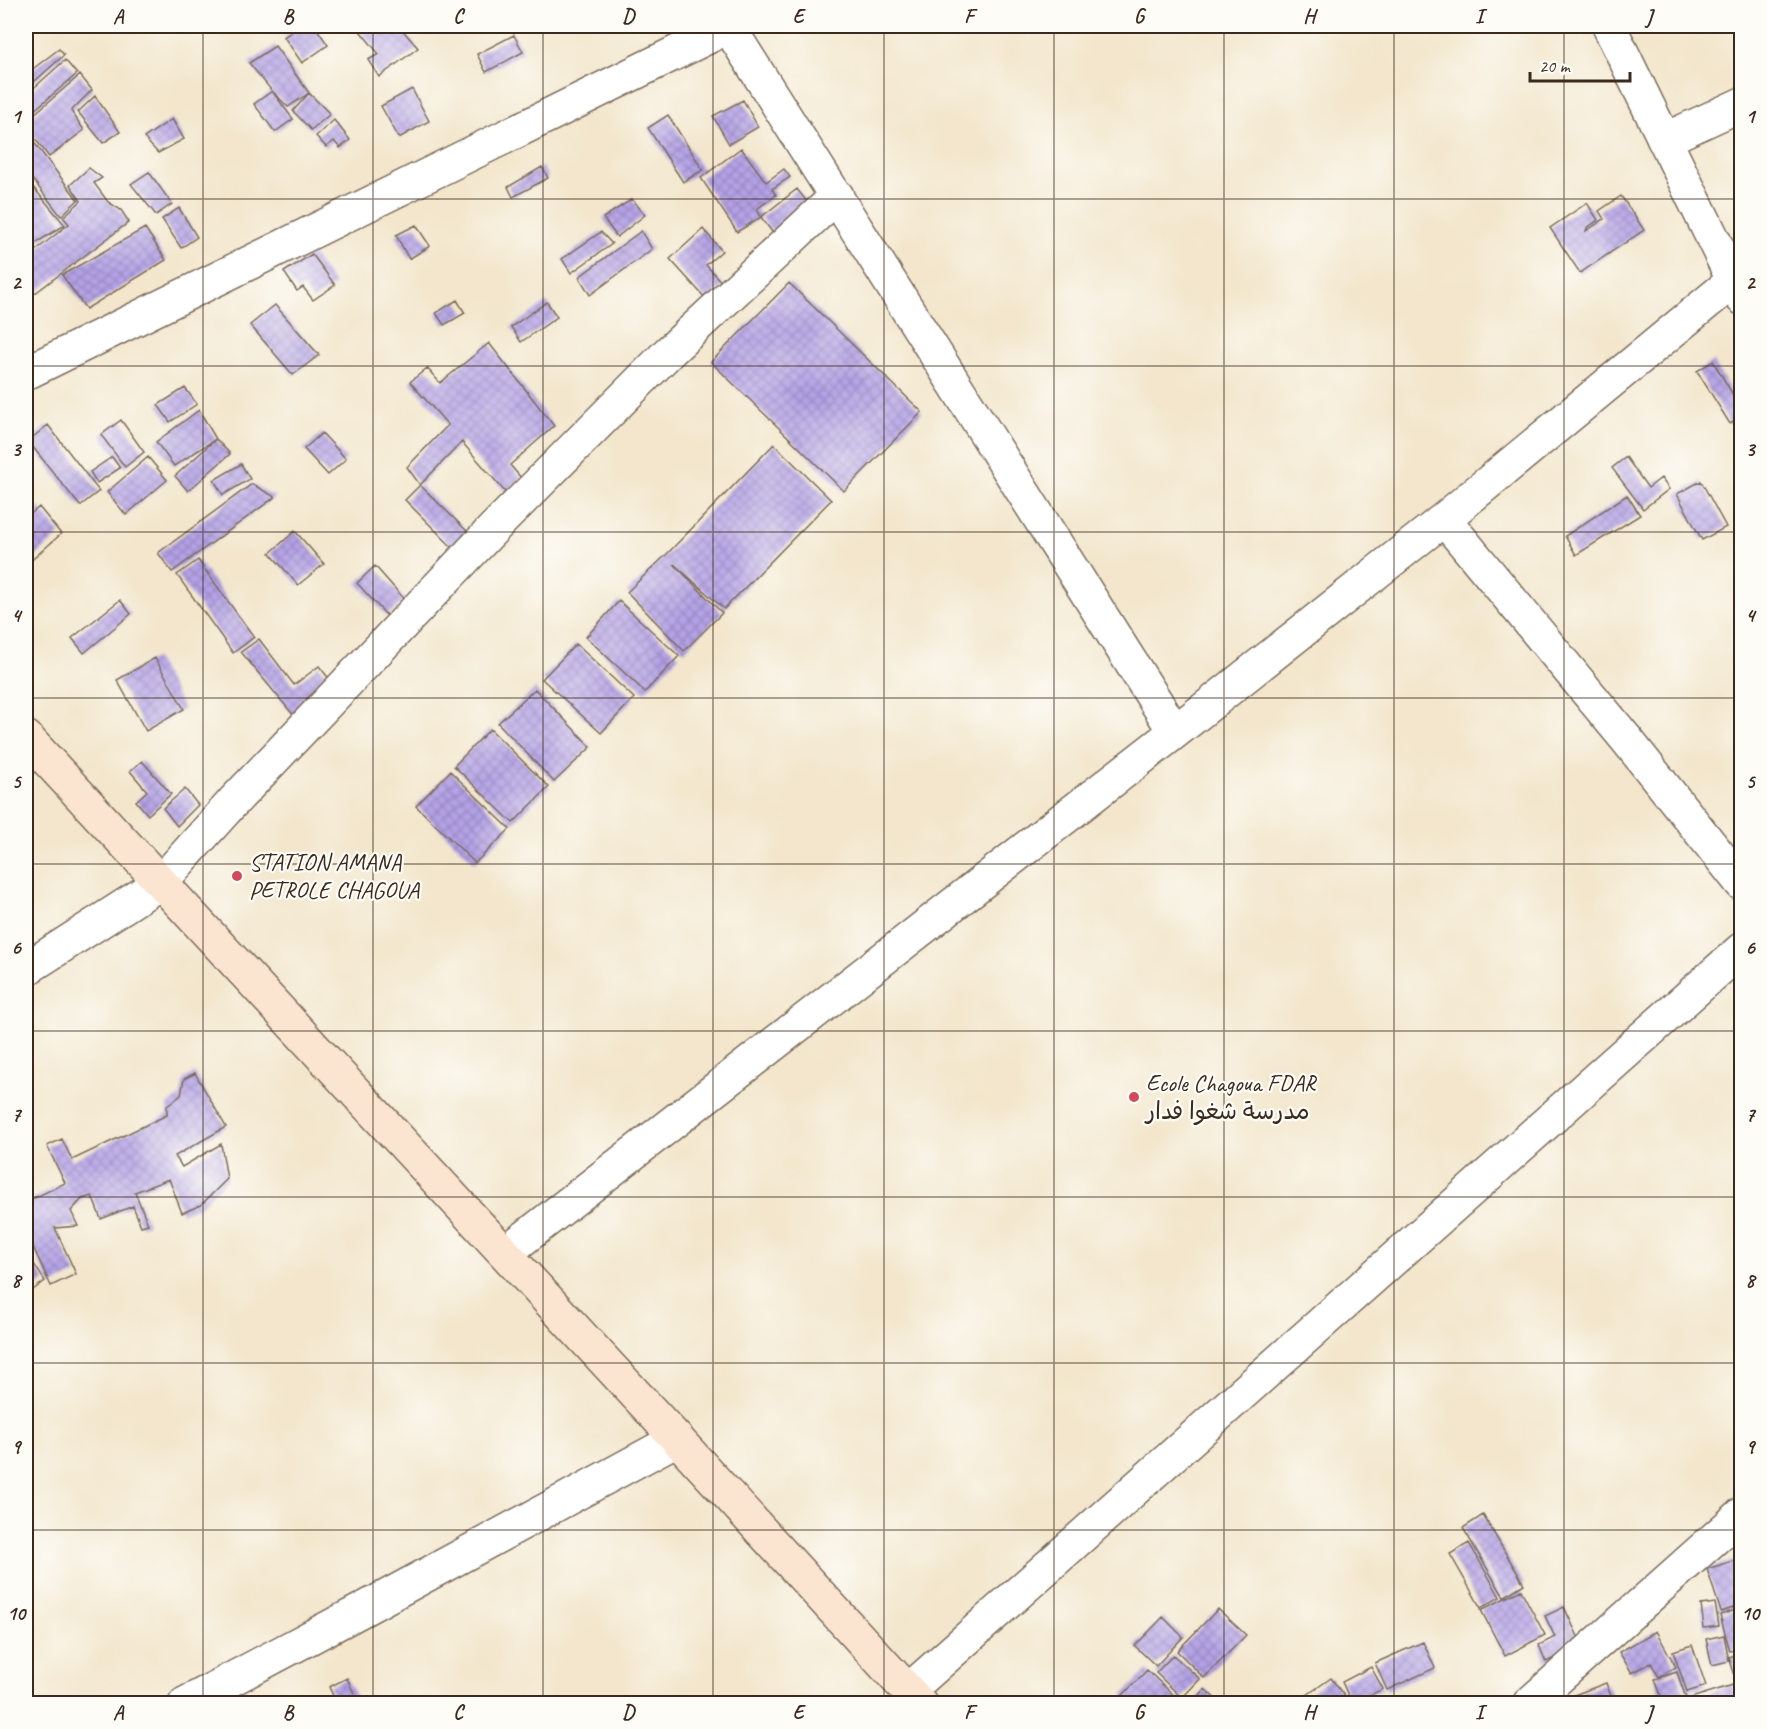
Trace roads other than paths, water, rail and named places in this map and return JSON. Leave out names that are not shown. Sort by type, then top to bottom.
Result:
[{"type":"street","points":[[26,373],[729,26],[1175,732]]},
{"type":"street","points":[[505,1253],[1175,732],[1737,290],[1609,26]]},
{"type":"street","points":[[1664,140],[1742,104]]},
{"type":"street","points":[[26,969],[160,883],[233,802],[495,527],[669,352],[837,196]]},
{"type":"street","points":[[1444,519],[1627,740],[1742,884]]},
{"type":"street","points":[[26,737],[914,1697],[1742,949]]},
{"type":"street","points":[[185,1704],[677,1439]]},
{"type":"street","points":[[1529,1704],[1742,1514]]},
{"type":"place","name":"STATION AMANA PETROLE CHAGOUA","points":[[237,876]]},
{"type":"place","name":"Ecole Chagoua FDAR مدرسة شغوا فدار","points":[[1134,1097]]}]
